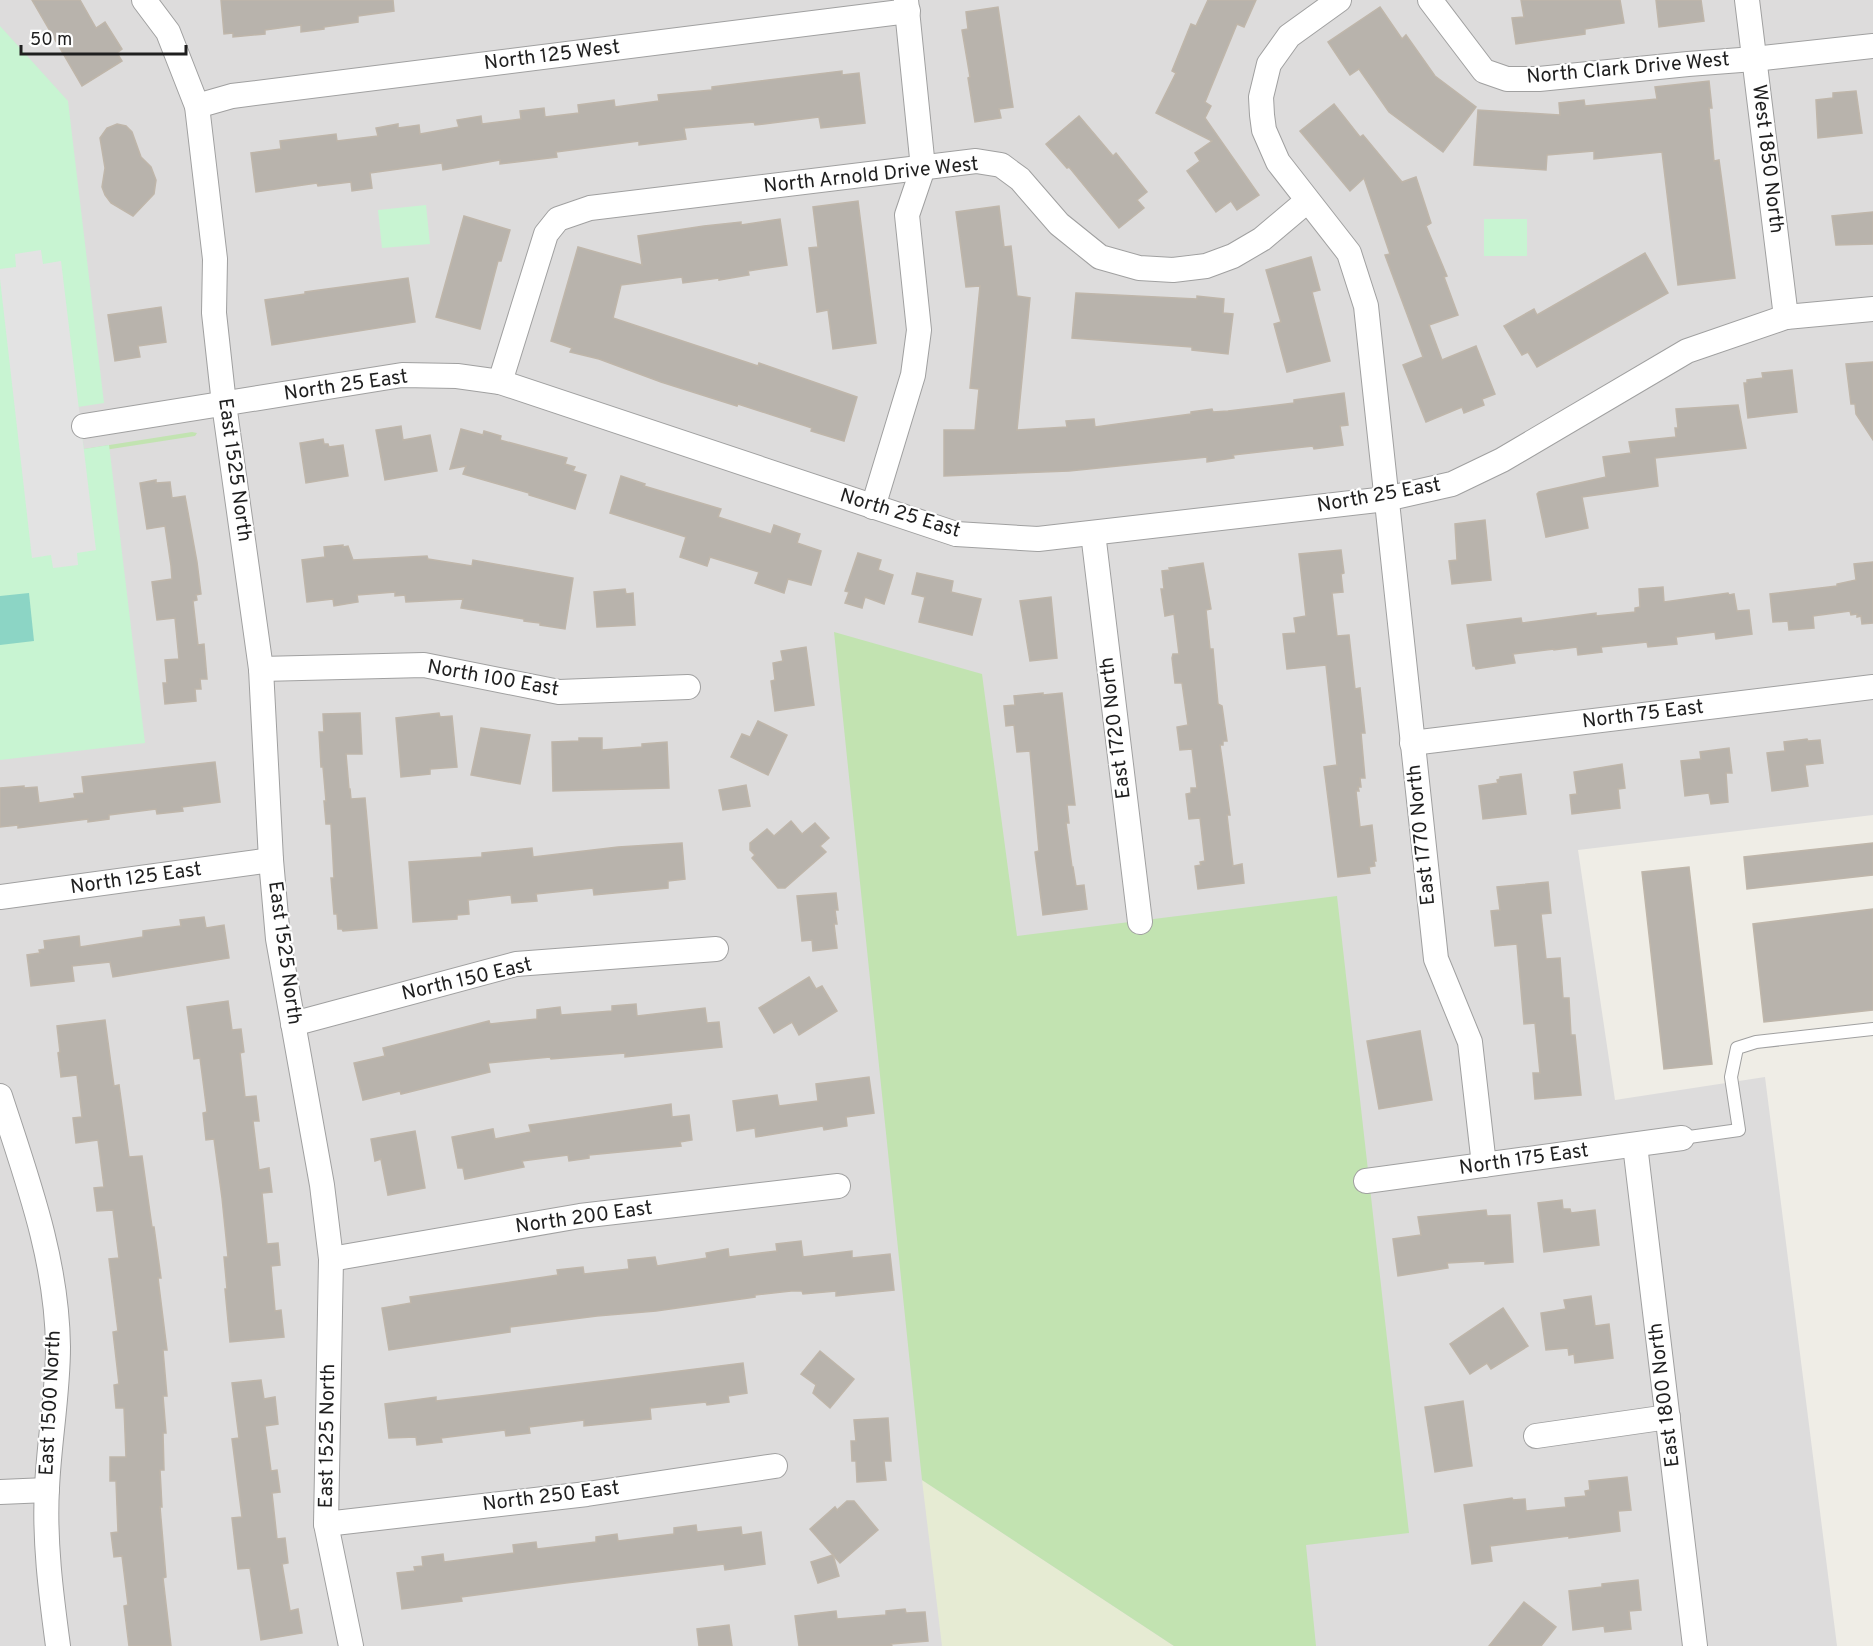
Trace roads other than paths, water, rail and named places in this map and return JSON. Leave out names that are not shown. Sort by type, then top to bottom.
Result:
[{"type":"street","name":"East 1525 North","points":[[144,0],[168,32],[197,106],[215,259],[214,313],[224,404],[261,669],[271,860],[278,939],[322,1185],[331,1259],[326,1524],[351,1646]]},
{"type":"street","name":"East 1770 North","points":[[1339,0],[1289,36],[1269,64],[1261,97],[1264,130],[1278,162],[1349,253],[1366,306],[1436,959],[1470,1041],[1484,1165]]},
{"type":"street","name":"North Clark Drive West","points":[[1430,0],[1484,71],[1507,79],[1539,79],[1873,46]]},
{"type":"street","name":"West 1850 North","points":[[1747,0],[1786,317]]},
{"type":"street","name":"North 125 West","points":[[197,106],[232,96],[907,6]]},
{"type":"street","points":[[873,507],[913,375],[918,330],[907,215],[923,168],[907,6]]},
{"type":"street","name":"North Arnold Drive West","points":[[500,382],[546,234],[558,219],[590,208],[976,161],[1001,165],[1020,179],[1059,224],[1100,257],[1139,268],[1173,270],[1206,266],[1233,256],[1263,239],[1307,201]]},
{"type":"street","name":"North 25 East","points":[[84,426],[402,375],[457,376],[500,382],[956,534],[1038,539],[1386,499],[1452,484],[1502,460],[1686,351],[1786,317],[1873,309]]},
{"type":"street","name":"East 1720 North","points":[[1093,533],[1140,922]]},
{"type":"street","name":"North 100 East","points":[[261,669],[424,665],[559,692],[688,687]]},
{"type":"street","name":"North 75 East","points":[[1412,742],[1873,687]]},
{"type":"street","name":"North 125 East","points":[[0,897],[271,860]]},
{"type":"street","name":"North 150 East","points":[[293,1024],[516,964],[716,949]]},
{"type":"street","name":"East 1500 North","points":[[0,1096],[41,1221],[53,1284],[58,1348],[47,1490],[50,1584],[57,1646]]},
{"type":"street","name":"North 175 East","points":[[1366,1181],[1682,1138]]},
{"type":"street","name":"East 1800 North","points":[[1635,1145],[1695,1646]]},
{"type":"street","name":"North 200 East","points":[[331,1259],[580,1216],[838,1186]]},
{"type":"street","points":[[1536,1436],[1668,1417]]},
{"type":"street","name":"North 250 East","points":[[326,1524],[587,1494],[775,1466]]},
{"type":"street","points":[[0,1492],[47,1490]]},
{"type":"lane","points":[[1682,1138],[1739,1130],[1731,1077],[1737,1048],[1756,1042],[1873,1029]]}]
